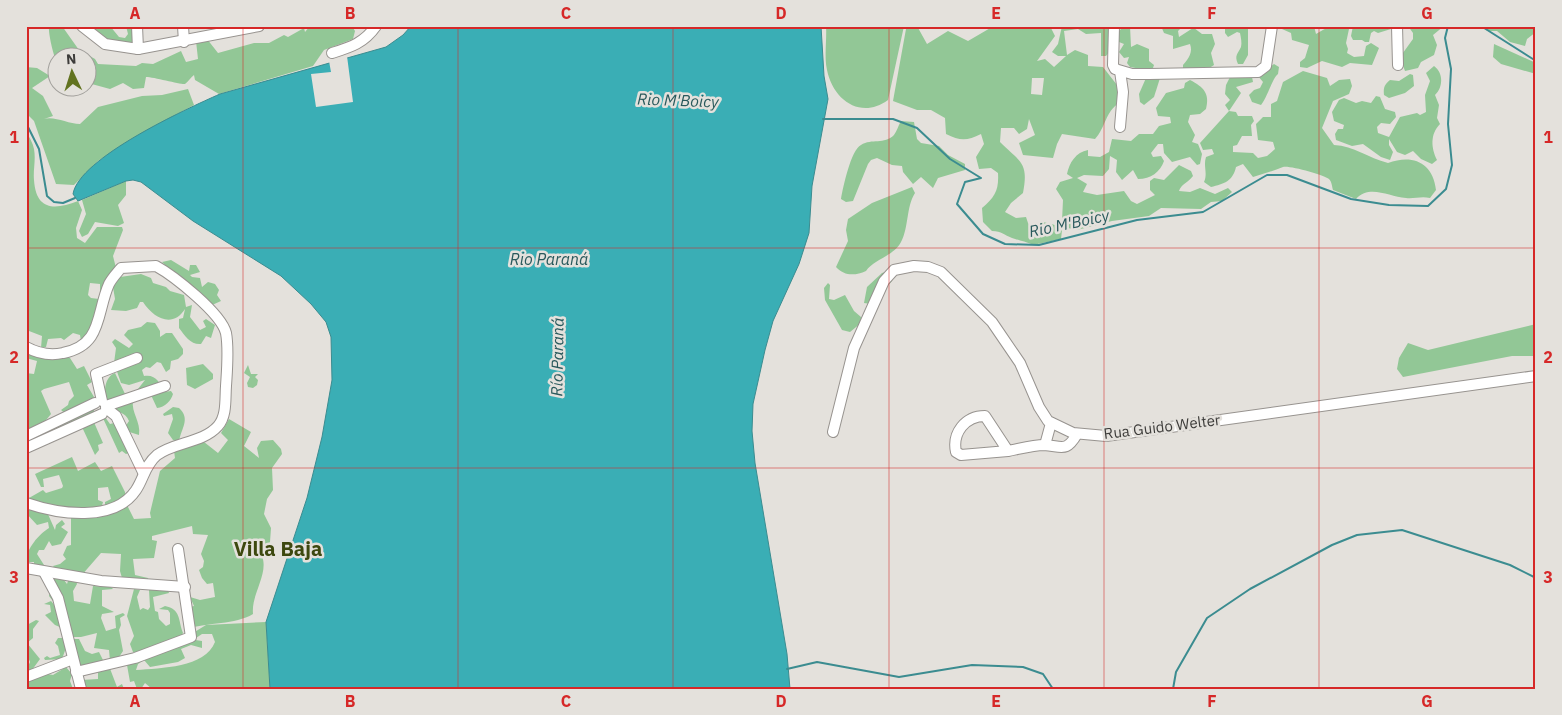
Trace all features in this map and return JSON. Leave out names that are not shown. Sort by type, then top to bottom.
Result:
[{"type":"street","points":[[82,26],[105,44],[138,49],[184,42],[253,27]]},
{"type":"street","points":[[137,26],[138,49]]},
{"type":"street","points":[[183,26],[184,42]]},
{"type":"street","points":[[332,54],[356,46],[368,37],[376,26]]},
{"type":"street","points":[[1114,26],[1117,68],[1123,92],[1120,127]]},
{"type":"street","points":[[1117,68],[1150,74],[1250,73],[1264,69],[1272,26]]},
{"type":"street","points":[[1397,26],[1398,65]]},
{"type":"street","points":[[26,348],[47,355],[76,350],[86,343],[96,330],[110,283],[121,268],[156,266],[204,303],[226,332],[224,414],[219,425],[211,432],[162,451],[150,461],[135,491],[117,507],[63,511],[26,503]]},
{"type":"street","points":[[833,432],[854,348],[884,281],[894,270],[914,266],[928,267],[941,272],[992,322],[1020,363],[1044,417],[1051,422],[1044,445]]},
{"type":"street","points":[[138,358],[96,374],[102,406],[116,416],[143,472]]},
{"type":"street","name":"Rua Guido Welter","points":[[1051,422],[1077,434],[1106,436],[1536,376]]},
{"type":"street","points":[[26,436],[102,406],[165,386]]},
{"type":"street","points":[[26,448],[102,406]]},
{"type":"street","points":[[1008,451],[985,416],[966,422],[958,431],[955,447],[956,452],[961,455],[1008,451],[1044,445],[1060,448],[1067,447],[1072,443],[1077,434]]},
{"type":"street","points":[[76,672],[114,664],[190,638],[185,587],[178,549]]},
{"type":"street","points":[[26,568],[111,582],[185,587]]},
{"type":"street","points":[[44,572],[58,598],[81,689]]},
{"type":"street","points":[[26,677],[74,660]]},
{"type":"green space","points":[[49,26],[62,26],[78,48],[52,48]]},
{"type":"green space","points":[[88,26],[110,26],[119,37],[125,38],[128,34],[126,26],[135,26],[138,45],[111,42]]},
{"type":"green space","points":[[310,26],[352,26],[355,31],[353,39],[324,50],[313,66],[219,94],[195,80],[194,75],[185,84],[146,77],[144,88],[133,89],[123,83],[110,89],[98,86],[98,64],[136,66],[142,63],[153,64],[181,51],[186,62],[198,59],[196,41],[207,39],[218,53],[254,43],[269,43],[284,35],[288,37],[304,28],[305,32]]},
{"type":"green space","points":[[826,26],[904,26],[888,100],[878,106],[858,107],[850,104],[835,90],[830,81],[826,65]]},
{"type":"green space","points":[[917,26],[927,44],[948,31],[968,41],[992,27],[980,28],[979,26],[1007,26],[1018,29],[1050,26],[1055,36],[1037,61],[1045,59],[1054,67],[1066,56],[1058,56],[1052,52],[1058,44],[1062,26],[1110,28],[1110,51],[1106,56],[1101,56],[1101,33],[1086,34],[1078,29],[1064,31],[1067,55],[1075,50],[1088,55],[1088,66],[1103,67],[1117,85],[1119,103],[1108,115],[1095,139],[1062,134],[1053,158],[1023,155],[1019,143],[1035,135],[1029,119],[1027,129],[1019,134],[1014,128],[1001,128],[1000,142],[1018,159],[1025,175],[1023,193],[1011,203],[1005,212],[1016,218],[1026,217],[1029,226],[1035,227],[1043,222],[1055,225],[1062,230],[1061,239],[1033,245],[1001,232],[992,231],[983,222],[982,208],[995,193],[998,184],[998,173],[991,168],[979,169],[976,157],[984,144],[981,134],[964,139],[951,136],[946,134],[945,118],[931,110],[917,110],[893,101],[906,29]],"holes":[[[1032,78],[1044,78],[1042,95],[1031,94]]]},
{"type":"green space","points":[[1123,26],[1130,26],[1131,47],[1137,44],[1149,49],[1149,61],[1154,65],[1152,71],[1130,67],[1127,63],[1129,57],[1124,58],[1119,52],[1124,44],[1119,42],[1118,33]]},
{"type":"green space","points":[[1161,26],[1183,26],[1178,31],[1179,37],[1193,28],[1191,26],[1196,26],[1194,28],[1202,34],[1212,34],[1215,44],[1211,53],[1214,65],[1203,72],[1183,69],[1183,65],[1191,52],[1190,44],[1173,49],[1173,36],[1164,33]]},
{"type":"green space","points":[[1225,26],[1248,26],[1248,55],[1243,64],[1238,64],[1236,59],[1241,47],[1240,33],[1237,32],[1228,37],[1225,33]]},
{"type":"green space","points":[[1281,26],[1314,26],[1316,34],[1336,26],[1345,27],[1349,29],[1346,43],[1347,53],[1354,57],[1364,56],[1366,46],[1371,43],[1379,48],[1372,65],[1350,63],[1342,67],[1322,61],[1307,68],[1300,67],[1300,62],[1305,58],[1309,45],[1292,40],[1291,33],[1282,29]]},
{"type":"green space","points":[[1353,26],[1392,26],[1391,29],[1378,33],[1374,31],[1371,33],[1369,42],[1365,42],[1353,40],[1351,36]]},
{"type":"green space","points":[[1408,26],[1444,26],[1433,35],[1437,45],[1434,55],[1421,62],[1418,68],[1405,71],[1400,57],[1413,39],[1413,33]]},
{"type":"green space","points":[[1484,26],[1536,26],[1536,32],[1527,39],[1525,46],[1510,42],[1497,31],[1487,31]]},
{"type":"green space","points":[[1494,44],[1536,63],[1536,74],[1501,64],[1493,57]]},
{"type":"green space","points":[[1274,64],[1279,67],[1278,74],[1261,105],[1252,102],[1249,95],[1254,90],[1260,88],[1263,82],[1258,76]]},
{"type":"green space","points":[[1434,66],[1440,72],[1441,85],[1435,95],[1439,105],[1437,118],[1440,124],[1434,132],[1432,141],[1437,160],[1432,164],[1421,159],[1413,151],[1405,155],[1397,152],[1389,139],[1389,145],[1393,152],[1390,160],[1381,157],[1363,144],[1352,146],[1336,140],[1335,134],[1338,129],[1343,129],[1344,125],[1334,121],[1332,112],[1339,100],[1344,98],[1356,103],[1362,101],[1371,103],[1376,96],[1380,97],[1385,109],[1395,112],[1396,117],[1390,124],[1381,123],[1377,127],[1378,133],[1389,137],[1400,117],[1417,113],[1420,115],[1426,112],[1425,95],[1430,81],[1426,73]]},
{"type":"green space","points":[[26,67],[37,68],[48,75],[48,77],[32,88],[43,96],[53,116],[44,119],[48,118],[80,124],[98,107],[142,96],[162,95],[188,89],[194,105],[132,139],[98,161],[74,185],[56,184],[34,121],[26,113]]},
{"type":"green space","points":[[1303,71],[1327,78],[1330,86],[1339,80],[1350,79],[1352,86],[1349,94],[1333,101],[1322,128],[1334,145],[1355,150],[1388,163],[1405,159],[1420,163],[1431,173],[1436,190],[1430,198],[1406,198],[1380,192],[1367,192],[1356,199],[1333,190],[1329,179],[1314,173],[1292,167],[1283,167],[1253,177],[1243,164],[1236,167],[1230,179],[1220,185],[1211,187],[1204,182],[1206,176],[1205,160],[1206,157],[1214,154],[1212,149],[1203,150],[1200,143],[1229,111],[1236,112],[1238,116],[1252,116],[1254,121],[1251,125],[1252,136],[1242,136],[1237,145],[1233,146],[1233,152],[1253,153],[1258,158],[1267,156],[1275,149],[1273,142],[1258,140],[1256,124],[1263,117],[1271,117],[1271,104],[1277,101],[1283,82]]},
{"type":"green space","points":[[1247,74],[1252,77],[1253,82],[1236,87],[1241,93],[1229,111],[1225,105],[1230,100],[1225,94],[1226,85],[1230,77]]},
{"type":"green space","points":[[1410,74],[1413,75],[1414,86],[1405,93],[1389,98],[1384,95],[1385,86],[1390,80],[1399,81]]},
{"type":"green space","points":[[1161,75],[1154,97],[1144,105],[1140,102],[1139,94],[1146,78]]},
{"type":"green space","points":[[1190,80],[1202,88],[1207,99],[1206,109],[1200,114],[1190,115],[1188,122],[1195,135],[1192,142],[1198,144],[1202,154],[1200,164],[1197,165],[1190,157],[1172,162],[1164,153],[1163,144],[1158,144],[1151,153],[1153,157],[1161,156],[1164,161],[1157,172],[1151,176],[1138,179],[1133,170],[1122,180],[1116,172],[1117,160],[1110,156],[1109,169],[1103,176],[1084,175],[1077,178],[1087,184],[1083,192],[1097,195],[1124,191],[1131,201],[1137,204],[1155,195],[1150,190],[1150,181],[1154,178],[1164,180],[1179,165],[1191,171],[1193,176],[1179,191],[1190,192],[1200,188],[1215,194],[1228,188],[1232,192],[1222,201],[1211,202],[1201,209],[1161,208],[1149,216],[1112,221],[1077,230],[1068,228],[1062,221],[1063,200],[1056,189],[1060,182],[1073,178],[1067,174],[1069,166],[1074,159],[1080,153],[1088,150],[1088,156],[1100,157],[1109,152],[1112,139],[1131,141],[1139,134],[1153,134],[1159,126],[1171,123],[1170,117],[1158,116],[1156,108],[1166,93],[1184,88],[1185,83]]},
{"type":"green space","points":[[901,121],[914,122],[917,139],[921,143],[939,146],[948,155],[965,164],[965,170],[938,178],[933,188],[921,177],[913,184],[903,172],[902,166],[892,165],[877,158],[871,160],[868,164],[853,201],[846,202],[841,199],[848,169],[857,148],[865,143],[890,138],[894,135]]},
{"type":"green space","points":[[26,131],[34,149],[34,180],[38,198],[48,206],[62,206],[78,201],[82,210],[76,228],[77,238],[85,243],[97,227],[122,227],[123,230],[113,256],[116,268],[104,294],[100,295],[100,284],[90,283],[88,295],[91,298],[99,299],[94,327],[81,341],[80,335],[73,333],[64,340],[61,338],[48,339],[46,347],[41,348],[42,336],[29,331],[26,325]]},
{"type":"green space","points":[[126,181],[126,195],[118,205],[124,223],[118,226],[95,222],[88,234],[82,237],[79,231],[86,214],[82,200]]},
{"type":"green space","points":[[912,187],[915,193],[910,204],[904,236],[898,247],[862,273],[850,274],[839,270],[836,267],[848,241],[846,230],[848,219],[872,203]]},
{"type":"green space","points":[[171,260],[189,271],[190,265],[196,265],[200,272],[190,275],[200,278],[202,287],[208,282],[215,284],[219,290],[217,295],[221,301],[210,306],[162,262]]},
{"type":"green space","points":[[889,271],[894,275],[892,281],[871,304],[864,303],[867,287],[882,273]]},
{"type":"green space","points":[[141,274],[151,278],[153,283],[184,295],[186,307],[192,305],[190,317],[200,330],[206,327],[203,321],[206,319],[215,325],[211,338],[206,336],[201,344],[197,344],[186,337],[179,328],[179,319],[183,318],[185,309],[180,315],[169,320],[158,317],[143,302],[140,302],[137,308],[126,311],[111,310],[115,299],[113,287],[120,277]]},
{"type":"green space","points":[[828,283],[830,285],[829,299],[834,300],[845,295],[854,311],[861,317],[861,323],[850,332],[842,330],[825,300],[824,288]]},
{"type":"green space","points":[[147,322],[155,323],[160,331],[160,337],[166,333],[172,333],[183,349],[183,354],[178,359],[171,361],[170,369],[166,372],[161,363],[157,362],[150,368],[146,367],[142,370],[144,376],[152,376],[157,380],[164,392],[171,391],[173,394],[167,403],[157,408],[151,395],[133,401],[133,409],[139,426],[139,435],[123,430],[129,421],[124,414],[111,407],[108,403],[105,388],[108,379],[115,373],[126,396],[134,394],[145,380],[129,385],[121,383],[114,363],[116,348],[112,342],[115,339],[129,348],[133,344],[124,335],[128,330],[141,327]]},
{"type":"green space","points":[[1536,324],[1536,356],[1512,356],[1403,377],[1397,369],[1399,358],[1408,343],[1428,350]]},
{"type":"green space","points":[[26,353],[39,358],[70,358],[77,369],[84,366],[92,382],[87,385],[94,397],[92,402],[83,406],[94,410],[94,416],[26,446],[26,440],[76,418],[81,407],[66,414],[61,410],[68,405],[74,396],[69,382],[44,389],[41,391],[51,414],[42,425],[26,431],[26,373],[34,374],[37,361],[26,358]]},
{"type":"green space","points":[[203,364],[213,374],[213,379],[195,389],[187,385],[186,368]]},
{"type":"green space","points":[[248,365],[251,374],[258,374],[255,377],[258,380],[257,385],[253,388],[248,387],[247,383],[250,377],[244,373]]},
{"type":"green space","points":[[173,407],[179,408],[183,412],[185,420],[179,442],[173,440],[168,433],[173,419],[172,414],[164,416],[163,414]]},
{"type":"green space","points":[[110,413],[105,417],[110,424],[118,422],[129,453],[126,454],[122,451],[119,453],[102,416]]},
{"type":"green space","points":[[229,419],[251,432],[244,446],[259,458],[257,448],[261,441],[273,440],[281,449],[282,454],[272,468],[273,490],[267,499],[264,514],[271,528],[270,542],[262,556],[264,563],[262,577],[253,607],[253,614],[230,622],[187,629],[182,609],[194,606],[190,597],[200,600],[215,597],[213,583],[207,584],[199,570],[203,567],[204,561],[201,554],[208,535],[193,534],[192,526],[152,536],[152,540],[157,541],[154,558],[133,559],[135,575],[148,578],[149,584],[122,578],[120,571],[121,554],[101,553],[81,576],[57,572],[53,566],[60,564],[66,559],[63,555],[67,546],[71,545],[71,518],[102,513],[127,505],[134,519],[151,518],[150,513],[160,471],[175,458],[174,451],[204,442],[218,453],[228,440],[221,433]]},
{"type":"green space","points":[[93,420],[103,443],[98,445],[99,450],[95,455],[82,427]]},
{"type":"green space","points":[[72,457],[78,471],[95,462],[101,471],[112,466],[125,492],[125,498],[105,509],[105,502],[111,499],[108,487],[98,488],[98,500],[103,502],[101,509],[73,510],[53,509],[36,503],[29,498],[43,490],[46,493],[62,488],[59,475],[43,479],[44,487],[41,487],[35,474]]},
{"type":"green space","points":[[26,506],[47,512],[55,530],[56,525],[62,520],[65,524],[61,527],[68,532],[61,544],[52,546],[49,541],[44,550],[39,550],[37,554],[44,565],[40,569],[34,567],[34,562],[26,562],[28,552],[34,542],[49,528],[48,522],[37,525],[26,513]]},
{"type":"green space","points":[[52,576],[64,580],[67,584],[69,578],[76,580],[77,584],[73,591],[74,601],[90,604],[93,586],[111,587],[113,589],[102,590],[102,606],[114,612],[102,614],[101,618],[106,631],[116,628],[115,616],[123,613],[125,615],[120,618],[121,625],[119,630],[123,651],[117,660],[110,661],[109,650],[94,648],[97,633],[72,637],[56,605],[49,596]]},
{"type":"green space","points":[[152,588],[167,588],[169,593],[153,597],[155,611],[158,612],[159,619],[166,626],[170,624],[170,613],[168,610],[159,609],[165,606],[174,610],[178,616],[183,633],[180,638],[170,639],[163,643],[189,639],[202,641],[202,648],[191,645],[181,649],[185,658],[178,662],[150,667],[144,660],[138,664],[136,670],[181,665],[202,657],[210,651],[215,642],[212,634],[202,634],[196,638],[193,633],[206,625],[266,622],[270,689],[152,689],[145,683],[141,689],[137,689],[134,681],[130,682],[127,665],[138,653],[133,652],[130,644],[134,636],[127,616],[134,589],[140,590],[137,597],[140,610],[143,608],[148,610],[150,607],[149,590]]},
{"type":"green space","points":[[51,601],[56,607],[62,628],[55,625],[45,615],[51,612],[50,605],[44,604]]},
{"type":"green space","points":[[36,620],[39,621],[33,629],[33,638],[27,643],[40,659],[32,670],[26,671],[30,662],[26,644],[27,625]]},
{"type":"green space","points":[[58,638],[63,638],[67,645],[62,659],[45,660],[44,658],[47,656],[50,658],[60,655],[58,646],[55,643]]},
{"type":"green space","points":[[73,639],[79,639],[85,651],[92,654],[99,652],[103,660],[93,668],[80,668],[76,662]]},
{"type":"green space","points":[[109,666],[117,687],[122,684],[124,689],[83,689],[81,680],[98,679],[98,667]]},
{"type":"green space","points":[[66,667],[72,674],[70,681],[73,689],[26,689],[26,679],[42,673],[53,675]]},
{"type":"water","name":"Rio Paraná","points":[[411,26],[821,26],[824,76],[828,99],[812,186],[809,233],[799,264],[773,321],[753,404],[752,431],[755,463],[787,654],[790,689],[270,689],[266,622],[307,498],[322,437],[332,380],[331,337],[326,322],[311,304],[281,276],[193,221],[141,182],[126,181],[78,201],[73,194],[80,180],[94,165],[113,150],[184,111],[220,94],[386,47],[403,35]]},
{"type":"pier","points":[[347,56],[353,102],[316,107],[311,74],[331,72],[329,61]]},
{"type":"waterway","name":"Rio M'Boicy","points":[[823,119],[893,119],[917,128],[950,159],[981,178],[965,182],[957,204],[983,234],[1005,244],[1039,245],[1137,220],[1203,212],[1267,175],[1287,175],[1351,199],[1389,205],[1428,206],[1446,189],[1452,165],[1448,124],[1451,69],[1445,38],[1448,26]]},
{"type":"waterway","name":"Rio M'Boicy","points":[[1481,26],[1536,61]]},
{"type":"waterway","points":[[26,123],[39,149],[47,196],[54,202],[63,203],[75,198]]},
{"type":"waterway","points":[[1173,689],[1176,672],[1207,618],[1250,589],[1332,545],[1357,535],[1402,530],[1510,565],[1536,578]]},
{"type":"waterway","points":[[787,669],[817,662],[899,677],[972,665],[1023,667],[1043,674],[1053,689]]},
{"type":"district","name":"Villa Baja","points":[[278,549]]},
{"type":"water label","name":"Río Paraná","points":[[557,357]]}]
